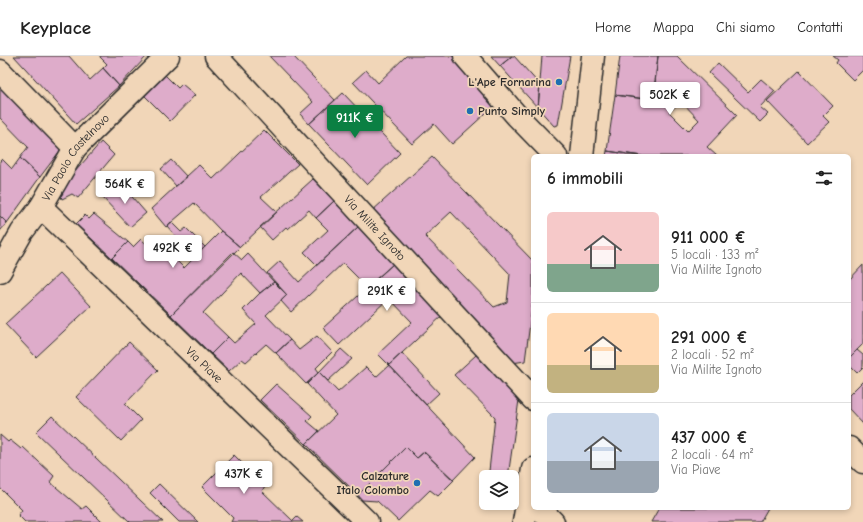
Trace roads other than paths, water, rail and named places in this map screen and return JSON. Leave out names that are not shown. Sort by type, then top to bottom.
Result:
[{"type":"street","name":"Via Paolo Castelnovo","points":[[0,271],[22,232],[41,207],[75,148],[168,56]]},
{"type":"street","name":"Via Milite Ignoto","points":[[216,56],[531,397]]},
{"type":"street","points":[[465,56],[517,116],[554,154]]},
{"type":"street","points":[[582,154],[593,56]]},
{"type":"street","points":[[0,71],[75,148]]},
{"type":"street","name":"Via Piave","points":[[41,207],[367,522]]},
{"type":"street","points":[[851,450],[863,462]]},
{"type":"street","points":[[524,522],[531,507]]},
{"type":"street","points":[[540,510],[553,522]]},
{"type":"place","name":"L'Ape Fornarina","points":[[559,82]]},
{"type":"place","name":"Punto Simply","points":[[470,111]]},
{"type":"place","name":"Calzature Italo Colombo","points":[[417,483]]}]
